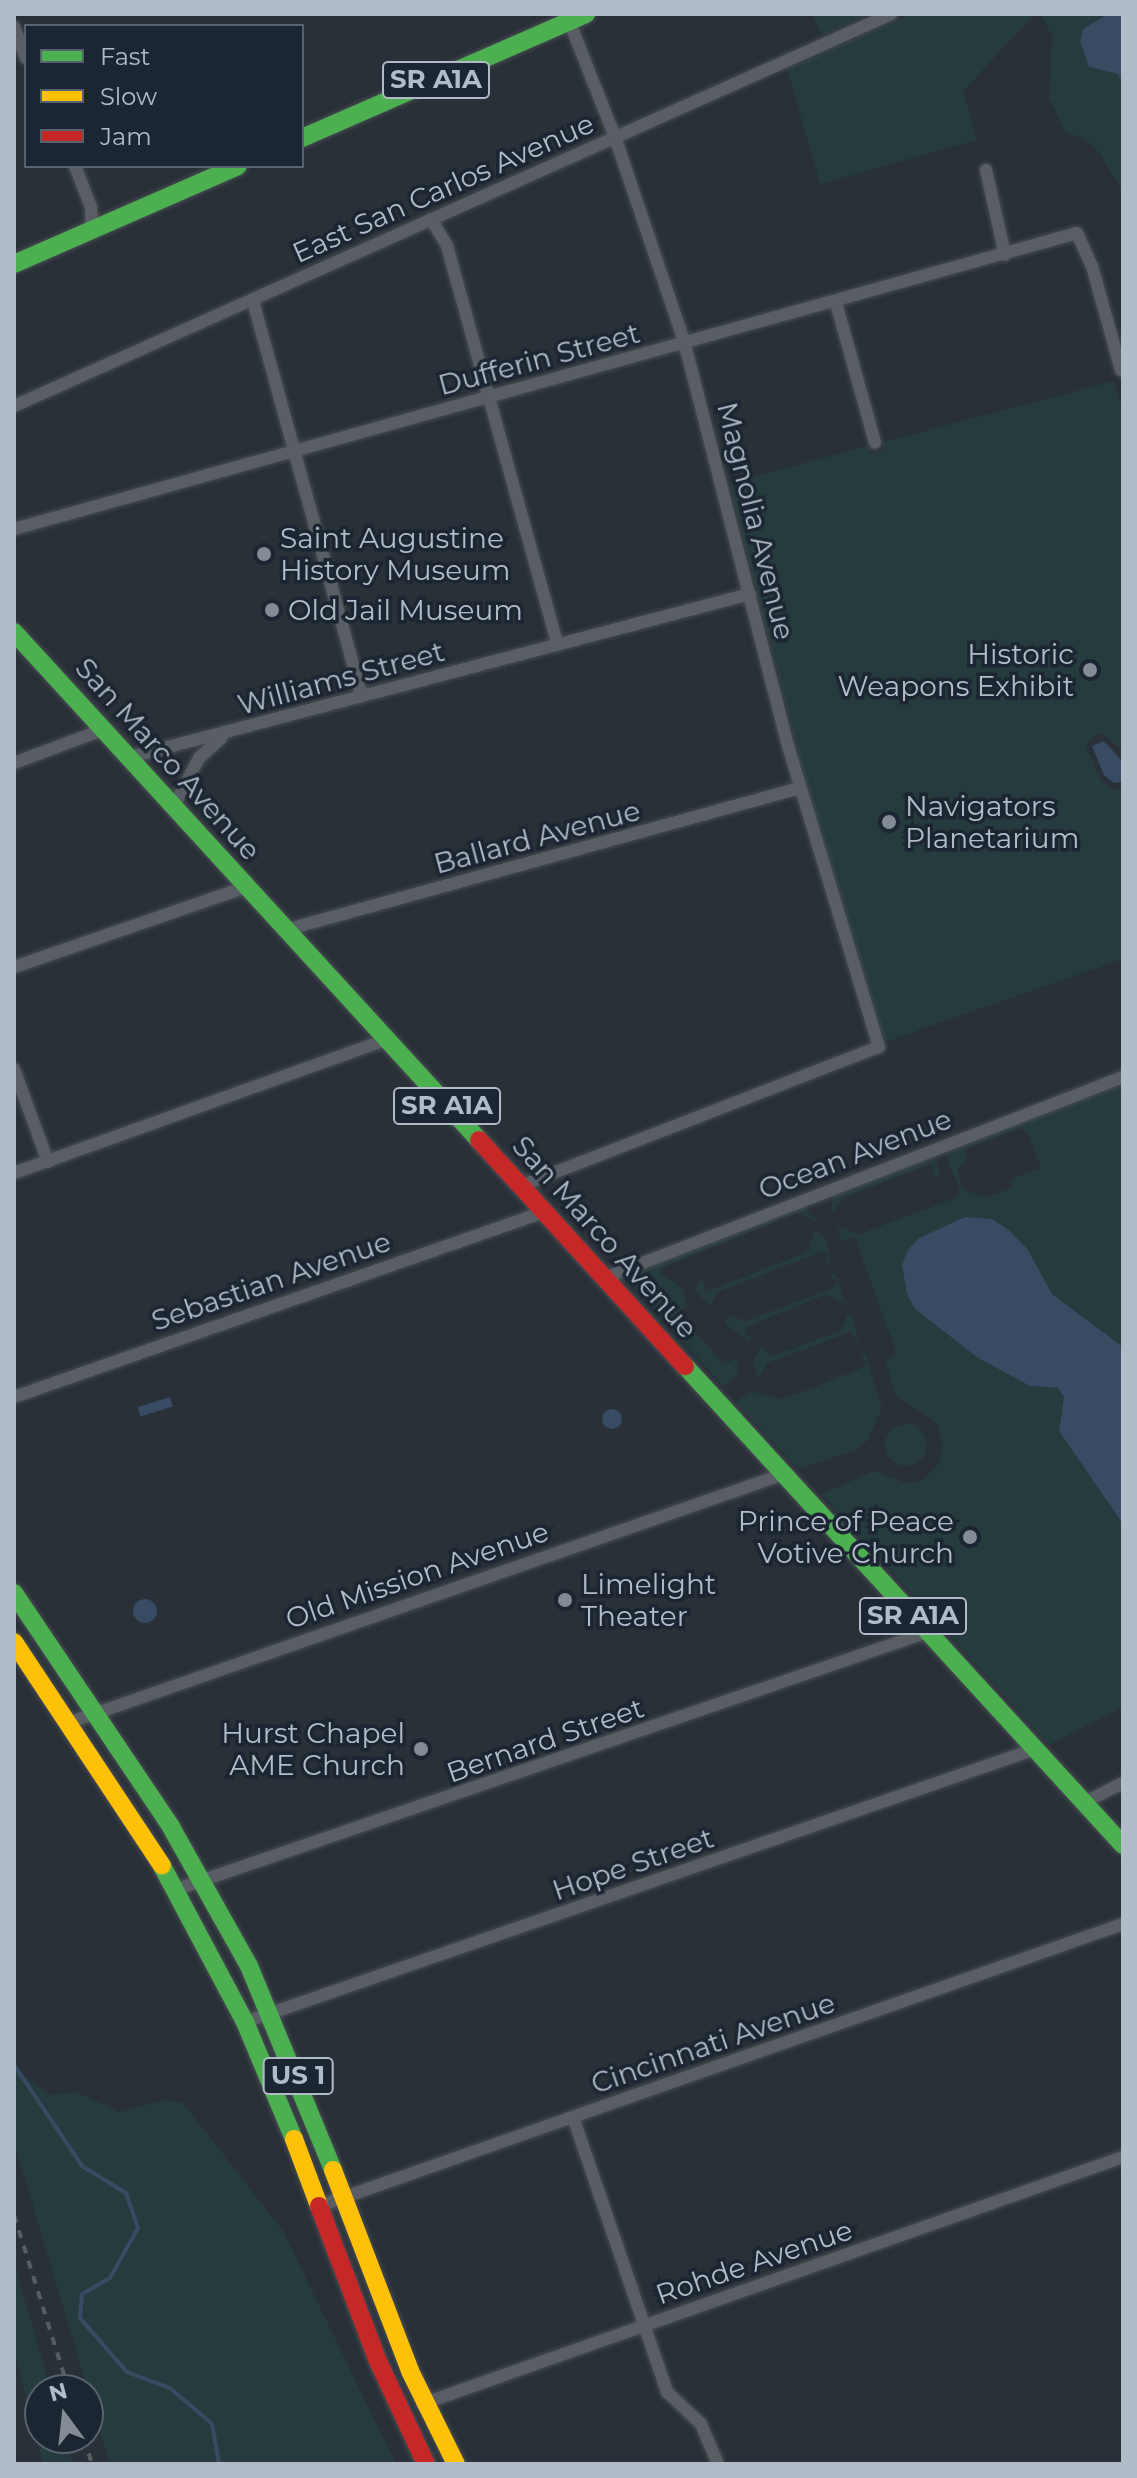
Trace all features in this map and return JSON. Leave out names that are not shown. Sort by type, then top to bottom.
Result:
[{"type":"main road","name":"SR A1A","points":[[304,137],[574,16]]},
{"type":"main road","points":[[14,264],[233,168]]},
{"type":"main road","name":"San Marco Avenue","points":[[14,632],[1123,1845]]},
{"type":"main road","name":"US 1","points":[[14,1593],[204,1880],[272,2013],[425,2403],[456,2464]]},
{"type":"main road","name":"US 1","points":[[14,1642],[177,1889],[245,2022],[400,2411],[426,2464]]},
{"type":"street","name":"East San Carlos Avenue","points":[[14,406],[891,14]]},
{"type":"street","name":"Magnolia Avenue","points":[[520,1186],[879,1047],[800,788],[685,344],[574,16]]},
{"type":"street","points":[[14,27],[24,53]]},
{"type":"street","points":[[76,168],[91,207],[92,230]]},
{"type":"street","points":[[986,170],[1005,255]]},
{"type":"street","points":[[431,219],[447,246],[557,643]]},
{"type":"street","name":"Dufferin Street","points":[[14,529],[836,303],[1077,233],[1092,266],[1121,370]]},
{"type":"street","points":[[253,301],[362,696]]},
{"type":"street","points":[[836,303],[875,443]]},
{"type":"street","name":"Williams Street","points":[[130,757],[225,735],[557,643],[750,594]]},
{"type":"street","points":[[14,763],[105,729]]},
{"type":"street","points":[[174,806],[199,758],[225,735]]},
{"type":"street","name":"Ballard Avenue","points":[[285,930],[800,788]]},
{"type":"street","points":[[14,967],[246,887]]},
{"type":"street","points":[[14,1173],[388,1039]]},
{"type":"street","points":[[14,1069],[48,1162]]},
{"type":"street","name":"Ocean Avenue","points":[[604,1278],[1123,1077]]},
{"type":"street","name":"Sebastian Avenue","points":[[14,1397],[544,1212]]},
{"type":"street","name":"Old Mission Avenue","points":[[68,1723],[784,1474]]},
{"type":"street","name":"Bernard Street","points":[[177,1889],[928,1632]]},
{"type":"street","name":"Hope Street","points":[[245,2022],[1035,1749]]},
{"type":"street","points":[[1085,1802],[1123,1783]]},
{"type":"street","name":"Cincinnati Avenue","points":[[319,2206],[1123,1924]]},
{"type":"street","points":[[573,2117],[647,2325],[667,2392],[701,2424],[718,2464]]},
{"type":"street","name":"Rohde Avenue","points":[[400,2411],[1123,2157]]},
{"type":"green space","points":[[812,14],[870,14],[822,35]]},
{"type":"green space","points":[[912,14],[1035,14],[963,91],[977,140],[820,184],[787,69]]},
{"type":"green space","points":[[1040,14],[1108,14],[1083,29],[1080,41],[1089,67],[1119,74],[1123,83],[1123,192],[1099,152],[1086,139],[1065,132],[1049,97],[1052,35]]},
{"type":"green space","points":[[1114,381],[1123,413],[1123,751],[1103,734],[1093,736],[1086,746],[1101,781],[1111,789],[1123,789],[1123,959],[885,1042],[807,786],[729,483],[868,446],[871,453],[884,450],[883,442]]},
{"type":"green space","points":[[1123,1085],[1123,1347],[1052,1294],[1028,1250],[992,1219],[965,1217],[919,1238],[915,1309],[978,1358],[1030,1386],[1058,1388],[1064,1397],[1059,1431],[1123,1524],[1123,1707],[1049,1745],[821,1494],[874,1471],[905,1483],[923,1480],[938,1465],[943,1448],[937,1423],[896,1396],[885,1360],[897,1355],[855,1237],[841,1241],[838,1227],[860,1234],[957,1197],[960,1190],[947,1158],[951,1149]],"holes":[[[1021,1128],[1029,1135],[1041,1168],[1010,1179],[1012,1188],[985,1197],[964,1190],[957,1171],[967,1157],[965,1149]]]},
{"type":"green space","points":[[930,1158],[936,1160],[940,1176],[935,1178],[932,1164],[845,1197],[832,1214],[831,1195]]},
{"type":"green space","points":[[804,1206],[817,1221],[797,1213],[664,1267],[661,1274],[682,1287],[687,1304],[679,1314],[724,1364],[737,1359],[738,1374],[724,1387],[633,1288],[633,1277],[642,1268]]},
{"type":"green space","points":[[815,1231],[825,1236],[831,1263],[826,1264],[828,1254],[824,1251],[718,1292],[710,1306],[694,1290],[703,1277],[705,1292],[807,1252]]},
{"type":"green space","points":[[838,1281],[845,1303],[825,1295],[747,1327],[744,1332],[752,1338],[748,1342],[725,1323],[728,1315],[746,1321],[835,1287]]},
{"type":"green space","points":[[848,1314],[853,1315],[859,1343],[851,1332],[768,1363],[758,1379],[753,1361],[761,1347],[772,1356],[840,1331]]},
{"type":"green space","points":[[866,1354],[882,1408],[868,1440],[855,1450],[798,1469],[735,1402],[752,1392],[781,1399],[813,1388],[864,1367],[866,1361],[859,1357]]},
{"type":"green space","points":[[906,1424],[921,1430],[927,1445],[921,1460],[906,1466],[891,1460],[885,1445],[891,1430]]},
{"type":"green space","points":[[14,2069],[50,2095],[76,2092],[120,2112],[164,2100],[183,2103],[283,2231],[396,2464],[110,2464],[104,2444],[104,2374],[83,2374],[14,2142]]},
{"type":"green space","points":[[14,2263],[46,2374],[24,2374],[24,2389],[14,2350]]},
{"type":"green space","points":[[40,2454],[70,2454],[73,2464],[43,2464]]},
{"type":"water","points":[[1108,14],[1123,14],[1123,83],[1118,74],[1089,67],[1080,41],[1083,29]]},
{"type":"water","points":[[1104,741],[1123,762],[1123,782],[1114,783],[1104,775],[1092,746]]},
{"type":"water","points":[[965,1217],[992,1219],[1010,1231],[1028,1250],[1052,1294],[1123,1347],[1123,1524],[1059,1431],[1064,1397],[1058,1388],[1030,1386],[978,1358],[915,1309],[907,1294],[902,1265],[908,1250],[919,1238]]},
{"type":"water","points":[[170,1397],[173,1407],[140,1417],[137,1407]]},
{"type":"water","points":[[612,1409],[619,1412],[622,1419],[619,1426],[612,1429],[605,1426],[602,1419],[605,1412]]},
{"type":"water","points":[[145,1599],[154,1602],[157,1611],[154,1620],[145,1623],[136,1620],[133,1611],[136,1602]]},
{"type":"waterway","points":[[14,2065],[82,2166],[126,2193],[138,2228],[110,2278],[82,2294],[80,2318],[127,2372],[170,2388],[212,2424],[219,2464]]},
{"type":"railway","points":[[14,2215],[64,2374]]},
{"type":"railway","points":[[89,2454],[92,2464]]},
{"type":"traffic: fast","points":[[304,137],[586,14]]},
{"type":"traffic: fast","points":[[14,264],[233,168]]},
{"type":"traffic: fast","points":[[14,632],[479,1140]]},
{"type":"traffic: fast","points":[[685,1366],[1123,1845]]},
{"type":"traffic: fast","points":[[14,1593],[171,1827],[249,1966],[333,2170]]},
{"type":"traffic: fast","points":[[162,1866],[245,2022],[294,2139]]},
{"type":"traffic: slow","points":[[14,1642],[162,1866]]},
{"type":"traffic: slow","points":[[294,2139],[319,2206]]},
{"type":"traffic: slow","points":[[333,2170],[410,2371],[456,2464]]},
{"type":"traffic: jam","points":[[479,1140],[685,1366]]},
{"type":"traffic: jam","points":[[319,2206],[377,2359],[426,2464]]},
{"type":"place","name":"Saint Augustine History Museum","points":[[264,554]]},
{"type":"place","name":"Old Jail Museum","points":[[272,610]]},
{"type":"place","name":"Historic Weapons Exhibit","points":[[1090,670]]},
{"type":"place","name":"Navigators Planetarium","points":[[889,822]]},
{"type":"place","name":"Prince of Peace Votive Church","points":[[970,1537]]},
{"type":"place","name":"Limelight Theater","points":[[565,1600]]},
{"type":"place","name":"Hurst Chapel AME Church","points":[[421,1749]]}]
